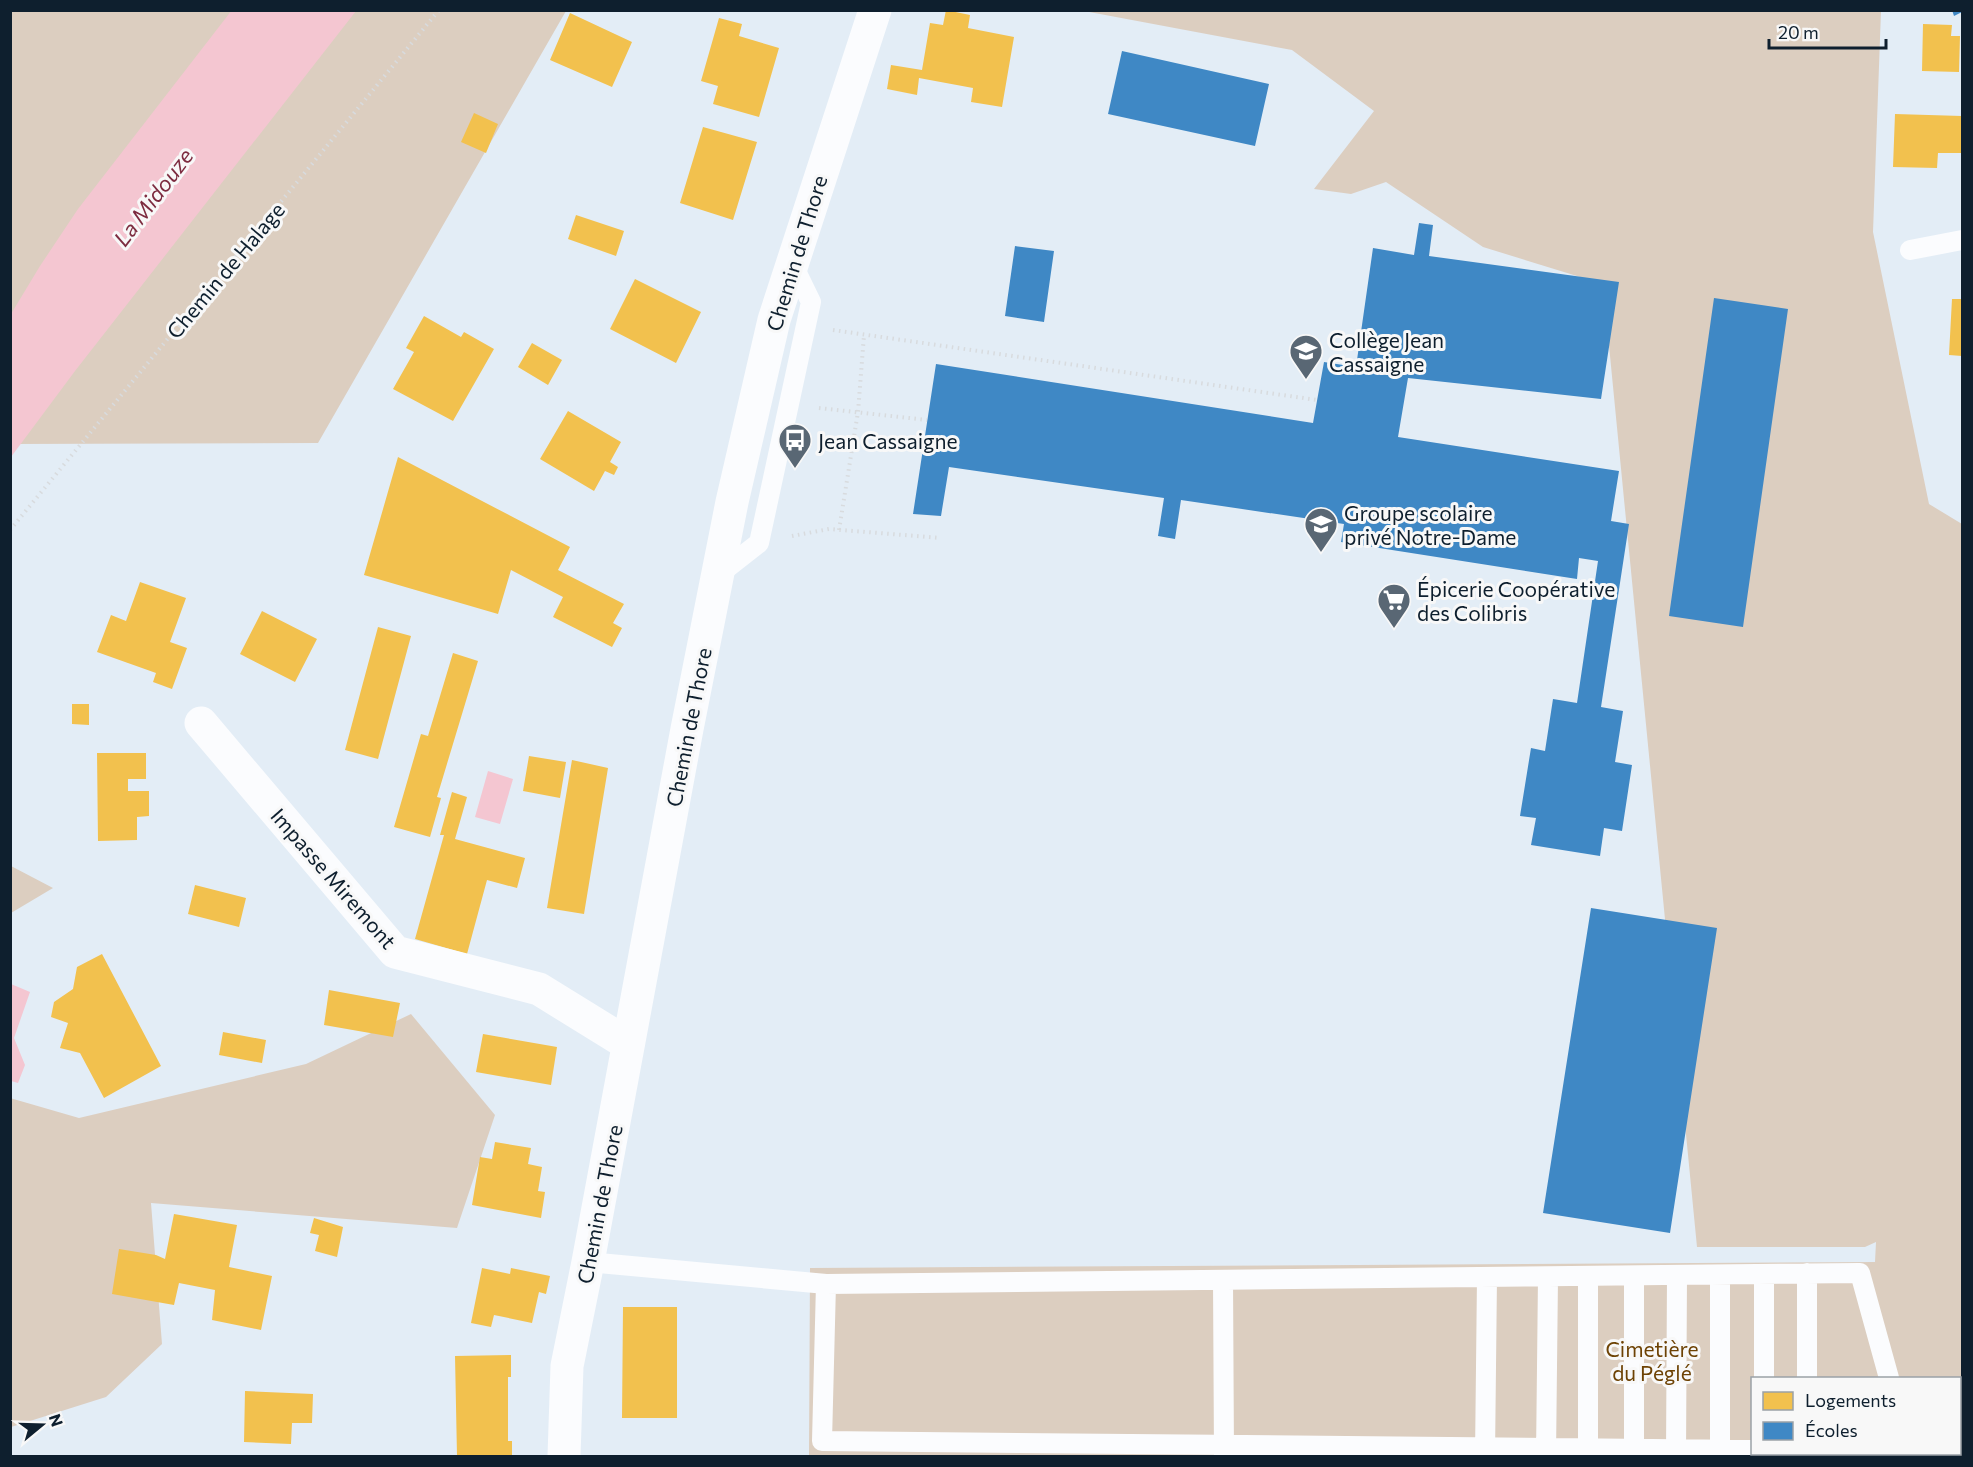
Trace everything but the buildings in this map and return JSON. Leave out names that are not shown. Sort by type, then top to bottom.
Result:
[{"type":"street","name":"Chemin de Thore","points":[[564,1456],[567,1366],[732,502],[772,329],[875,10]]},
{"type":"street","name":"Impasse Miremont","points":[[201,723],[395,952],[538,989],[628,1044]]},
{"type":"lane","points":[[1910,250],[1962,240]]},
{"type":"lane","points":[[718,576],[759,543],[811,302],[792,263]]},
{"type":"lane","points":[[588,1262],[826,1284],[1860,1273],[1889,1377]]},
{"type":"lane","points":[[1807,1273],[1807,1377]]},
{"type":"lane","points":[[1676,1453],[1677,1275]]},
{"type":"lane","points":[[1720,1275],[1720,1453]]},
{"type":"lane","points":[[1764,1275],[1764,1377]]},
{"type":"lane","points":[[1588,1276],[1588,1453]]},
{"type":"lane","points":[[1634,1276],[1634,1453]]},
{"type":"lane","points":[[1485,1452],[1487,1277]]},
{"type":"lane","points":[[1546,1452],[1548,1277]]},
{"type":"lane","points":[[1224,1280],[1224,1451]]},
{"type":"lane","points":[[826,1284],[822,1441],[935,1449],[1588,1453],[1720,1453],[1751,1450]]},
{"type":"path","name":"Chemin de Halage","points":[[10,530],[440,10]]},
{"type":"path","points":[[806,326],[1317,400]]},
{"type":"path","points":[[839,530],[858,412],[864,335]]},
{"type":"path","points":[[788,404],[927,420]]},
{"type":"path","points":[[759,543],[829,529],[941,538]]},
{"type":"green space","points":[[10,11],[566,11],[318,443],[11,444]]},
{"type":"green space","name":"Cimetière du Péglé","points":[[1084,11],[1881,11],[1873,232],[1929,504],[1962,524],[1962,1456],[809,1456],[810,1268],[1875,1262],[1876,1242],[1865,1247],[1697,1247],[1603,284],[1483,247],[1386,182],[1351,194],[1314,189],[1374,111],[1292,50]]},
{"type":"green space","points":[[11,866],[53,888],[11,913]]},
{"type":"green space","points":[[411,1014],[495,1115],[457,1228],[151,1203],[162,1344],[106,1397],[11,1427],[10,1098],[79,1118],[306,1064]]},
{"type":"water","name":"La Midouze","points":[[232,10],[356,11],[75,371],[11,457],[11,314],[78,209]]},
{"type":"water","points":[[488,771],[513,779],[500,824],[475,817]]},
{"type":"water","points":[[11,984],[30,992],[14,1038],[25,1065],[18,1083],[11,1081]]},
{"type":"place","name":"Collège Jean Cassaigne","points":[[1306,380]]},
{"type":"place","name":"Jean Cassaigne","points":[[795,469]]},
{"type":"place","name":"Groupe scolaire privé Notre-Dame","points":[[1321,553]]},
{"type":"place","name":"Épicerie Coopérative des Colibris","points":[[1394,629]]}]
